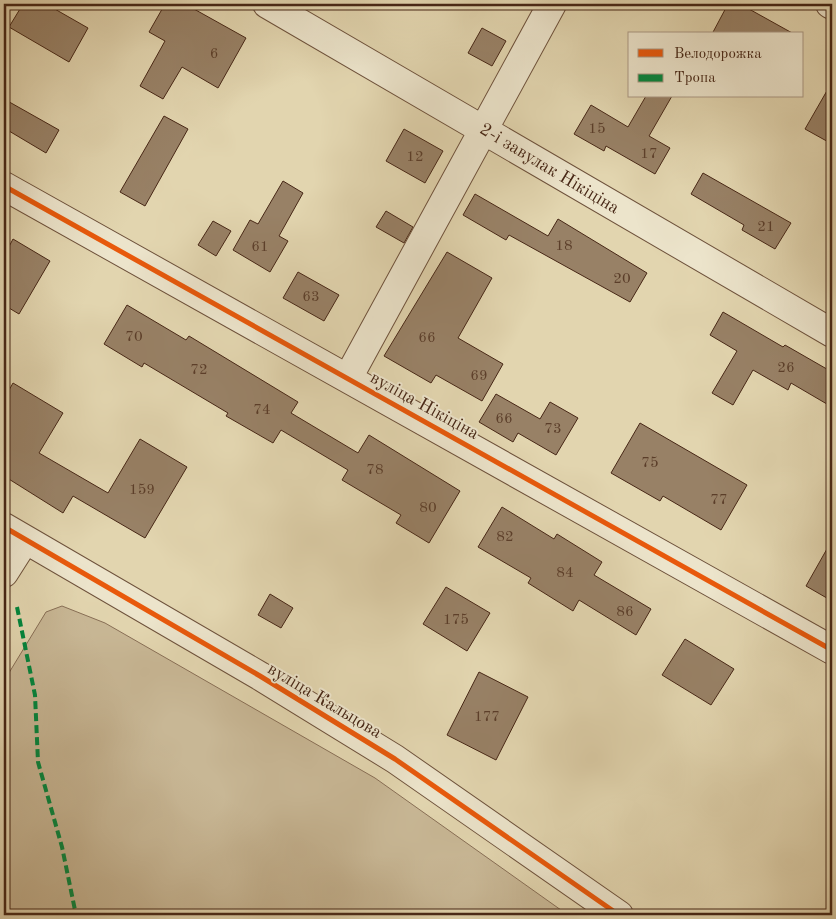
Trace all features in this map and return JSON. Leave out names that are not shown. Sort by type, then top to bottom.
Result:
[{"type":"street","name":"2-і завулак Нікіціна","points":[[267,4],[486,129],[708,262],[832,333]]},
{"type":"street","points":[[348,378],[486,129],[552,4]]},
{"type":"street","name":"вуліца Нікіціна","points":[[4,186],[832,650]]},
{"type":"street","points":[[4,573],[14,534]]},
{"type":"street","name":"вуліца Кальцова","points":[[14,534],[260,676],[395,759],[619,915]]},
{"type":"shaded area","points":[[62,606],[105,623],[375,778],[568,915],[4,915],[4,681],[46,612]]},
{"type":"building","points":[[23,4],[46,4],[88,28],[69,62],[9,27]]},
{"type":"building","points":[[165,4],[185,4],[246,38],[218,88],[182,67],[163,99],[140,86],[165,41],[149,32]]},
{"type":"building","points":[[728,4],[740,4],[790,32],[713,32]]},
{"type":"building","points":[[482,28],[506,41],[492,66],[468,53]]},
{"type":"building","points":[[832,82],[832,144],[805,129]]},
{"type":"building","points":[[645,98],[671,98],[649,136],[670,148],[655,174],[606,146],[604,151],[574,134],[591,105],[628,127]]},
{"type":"building","points":[[4,99],[59,130],[46,153],[4,128]]},
{"type":"building","points":[[164,116],[188,129],[145,206],[120,192]]},
{"type":"building","points":[[404,129],[443,151],[425,183],[386,161]]},
{"type":"building","points":[[703,173],[791,223],[775,249],[742,230],[744,225],[691,194]]},
{"type":"building","points":[[283,181],[303,193],[279,236],[288,241],[270,272],[233,250],[250,220],[258,224]]},
{"type":"building","points":[[475,194],[548,236],[558,219],[647,273],[630,302],[509,235],[506,240],[463,215]]},
{"type":"building","points":[[386,211],[413,227],[404,243],[376,227]]},
{"type":"building","points":[[213,221],[231,231],[216,256],[198,245]]},
{"type":"building","points":[[13,239],[50,261],[19,314],[4,305],[4,256]]},
{"type":"building","points":[[447,252],[492,278],[458,338],[503,364],[482,401],[436,375],[431,383],[384,356]]},
{"type":"building","points":[[298,272],[339,295],[324,321],[283,298]]},
{"type":"building","points":[[127,305],[186,340],[189,336],[298,402],[291,413],[358,453],[369,435],[460,491],[429,543],[396,523],[401,515],[342,480],[348,470],[281,430],[273,443],[226,416],[228,413],[144,363],[142,367],[104,344]]},
{"type":"building","points":[[723,312],[783,347],[785,345],[832,372],[832,407],[791,383],[788,390],[753,370],[733,405],[712,393],[737,351],[710,335]]},
{"type":"building","points":[[13,383],[63,413],[39,453],[108,493],[140,439],[187,467],[145,538],[73,496],[63,513],[4,476],[4,399]]},
{"type":"building","points":[[496,394],[540,419],[550,402],[578,418],[556,455],[518,433],[513,442],[479,422]]},
{"type":"building","points":[[640,423],[747,485],[721,530],[663,496],[660,501],[611,473]]},
{"type":"building","points":[[502,507],[554,539],[557,534],[602,562],[594,575],[651,609],[636,635],[579,600],[573,611],[528,583],[531,578],[478,547]]},
{"type":"building","points":[[832,540],[832,601],[806,586]]},
{"type":"building","points":[[446,587],[490,613],[467,651],[423,624]]},
{"type":"building","points":[[270,594],[293,608],[281,628],[258,615]]},
{"type":"building","points":[[685,639],[734,669],[711,705],[662,675]]},
{"type":"building","points":[[479,672],[528,697],[496,760],[447,735]]},
{"type":"marked path","points":[[17,607],[35,695],[38,762],[62,847],[76,915]]},
{"type":"cycle path","points":[[4,186],[832,650]]},
{"type":"cycle path","points":[[4,527],[260,676],[395,759],[619,915]]}]
